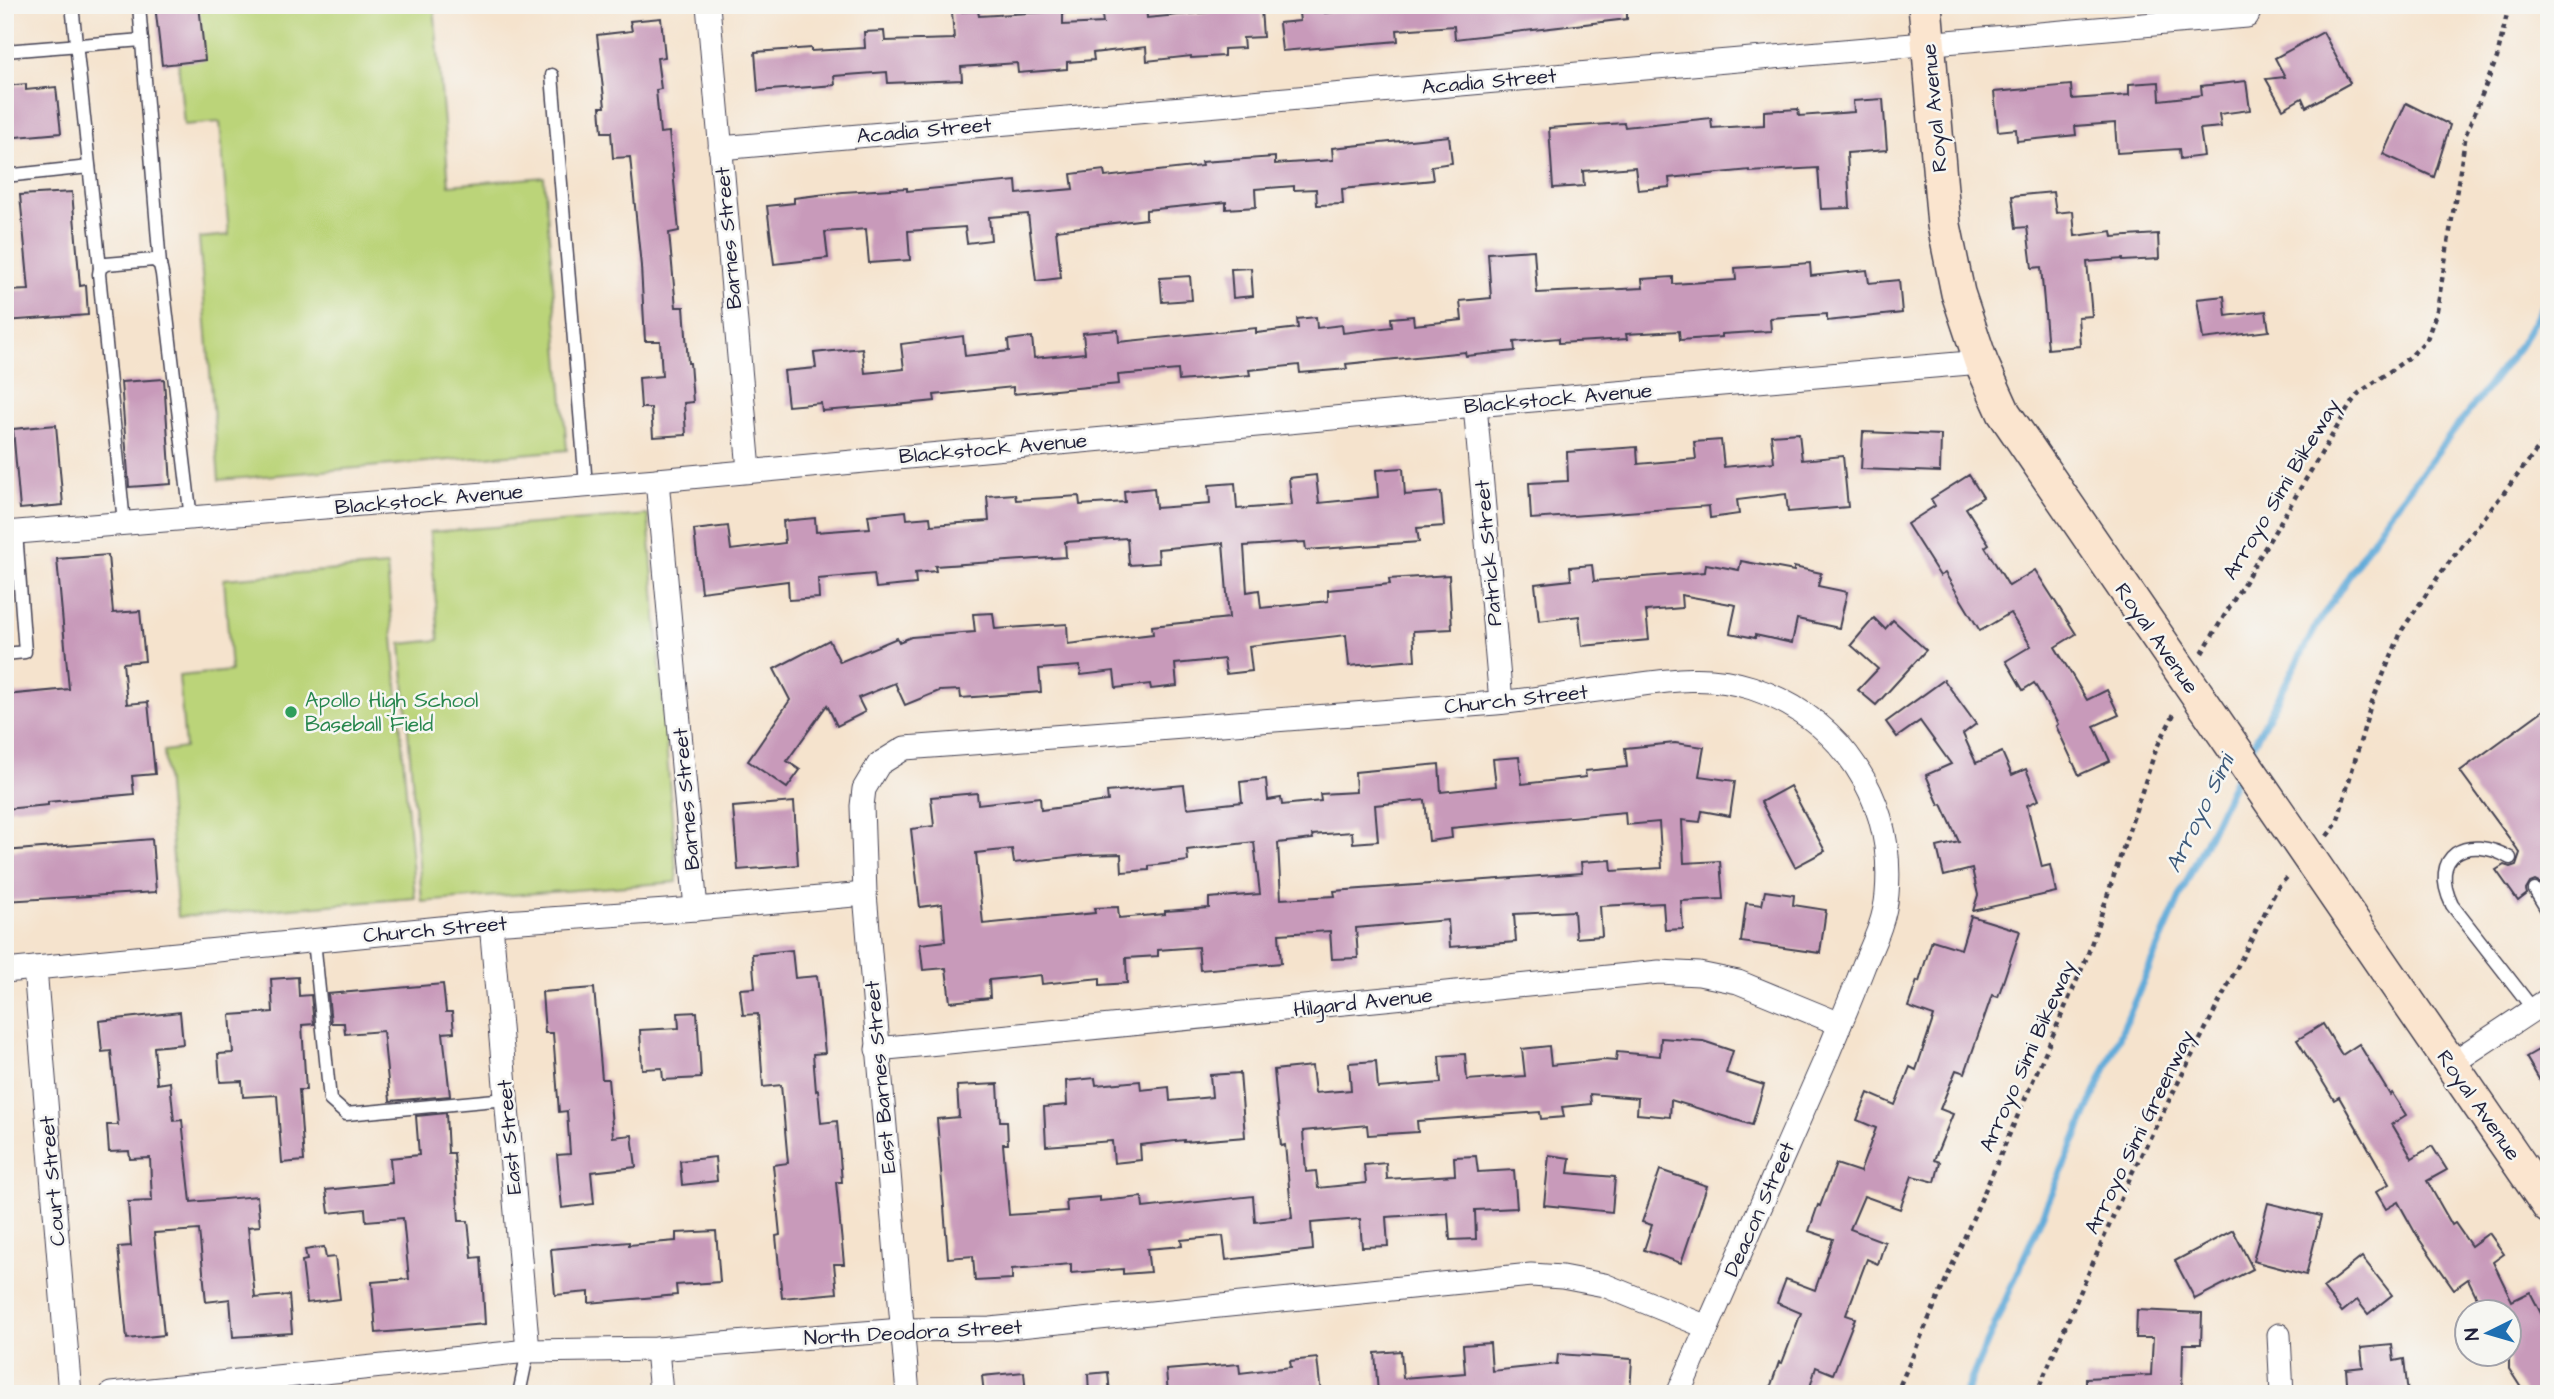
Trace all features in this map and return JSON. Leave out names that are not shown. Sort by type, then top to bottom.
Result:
[{"type":"main road","name":"Royal Avenue","points":[[1925,5],[1944,225],[1958,293],[1981,362],[2004,413],[2549,1207]]},
{"type":"street","name":"Barnes Street","points":[[708,5],[749,470]]},
{"type":"street","name":"Acadia Street","points":[[720,148],[2247,16],[2252,5]]},
{"type":"street","name":"Blackstock Avenue","points":[[11,533],[657,480],[1981,362]]},
{"type":"street","name":"Patrick Street","points":[[1475,405],[1502,702]]},
{"type":"street","name":"Barnes Street","points":[[657,480],[696,909]]},
{"type":"street","name":"Church Street","points":[[879,764],[905,748],[1502,702],[1681,679],[1718,680],[1748,687],[1777,698],[1805,714],[1838,741],[1856,763],[1872,796],[1884,832],[1888,866],[1884,917],[1840,1024]]},
{"type":"street","name":"East Barnes Street","points":[[879,764],[864,789],[862,806],[865,894],[908,1394]]},
{"type":"street","name":"Church Street","points":[[5,971],[491,923],[865,894]]},
{"type":"street","name":"East Street","points":[[491,923],[528,1351]]},
{"type":"street","name":"Court Street","points":[[35,968],[70,1394]]},
{"type":"street","name":"Hilgard Avenue","points":[[877,1049],[1659,972],[1699,974],[1738,982],[1840,1024]]},
{"type":"street","points":[[2451,1064],[2541,1004]]},
{"type":"street","name":"Deacon Street","points":[[1678,1394],[1840,1024]]},
{"type":"street","name":"North Deodora Street","points":[[111,1394],[528,1351],[657,1349],[902,1330],[990,1329],[1531,1275],[1563,1277],[1604,1285],[1707,1327]]},
{"type":"street","points":[[2279,1335],[2282,1394]]},
{"type":"street","points":[[657,1349],[661,1394]]},
{"type":"lane","points":[[72,5],[124,523]]},
{"type":"lane","points":[[139,5],[160,265],[191,519]]},
{"type":"lane","points":[[5,51],[142,40]]},
{"type":"lane","points":[[552,75],[586,485]]},
{"type":"lane","points":[[5,176],[89,167]]},
{"type":"lane","points":[[100,268],[106,264],[154,260],[160,265]]},
{"type":"lane","points":[[5,654],[25,652],[11,533]]},
{"type":"lane","points":[[2510,858],[2482,847],[2466,847],[2452,856],[2445,865],[2443,878],[2452,905],[2541,1004]]},
{"type":"lane","points":[[2535,890],[2549,913]]},
{"type":"lane","points":[[314,940],[330,1100],[346,1115],[506,1099]]},
{"type":"lane","points":[[519,1394],[528,1351]]},
{"type":"path","name":"Arroyo Simi Bikeway","points":[[2203,648],[2352,402],[2359,393],[2410,357],[2427,340],[2437,310],[2466,134],[2497,58],[2509,5]]},
{"type":"path","points":[[2334,829],[2371,704],[2402,630],[2441,574],[2549,435]]},
{"type":"path","name":"Arroyo Simi Bikeway","points":[[1896,1394],[2087,957],[2156,749],[2169,725]]},
{"type":"path","name":"Arroyo Simi Greenway","points":[[2036,1394],[2132,1173],[2278,887]]},
{"type":"green space","points":[[173,5],[434,5],[449,185],[544,177],[567,450],[219,480],[199,238],[229,235],[220,122],[184,125]]},
{"type":"green space","points":[[648,515],[677,882],[422,902],[401,644],[439,640],[430,532]]},
{"type":"green space","name":"Apollo High School Baseball Field","points":[[387,566],[415,898],[178,917],[164,751],[185,748],[179,676],[231,671],[224,579]]},
{"type":"building","points":[[155,5],[199,5],[205,60],[162,65]]},
{"type":"building","points":[[1146,5],[1147,18],[1209,12],[1209,5],[1245,5],[1245,10],[1261,9],[1263,37],[1243,38],[1244,48],[1224,49],[1224,56],[1191,56],[1147,61],[1146,47],[1093,53],[1094,60],[1067,62],[1067,69],[1018,73],[1017,63],[961,67],[962,80],[888,83],[887,72],[834,76],[835,85],[758,91],[755,52],[865,48],[864,32],[884,31],[885,41],[954,39],[952,12],[978,11],[979,16],[1063,11],[1063,25],[1103,23],[1101,7]]},
{"type":"building","points":[[1298,5],[1324,5],[1325,13],[1364,9],[1363,5],[1627,5],[1627,19],[1455,39],[1454,26],[1397,30],[1398,41],[1282,51],[1279,23],[1300,21]]},
{"type":"building","points":[[661,18],[665,57],[657,58],[661,89],[656,90],[660,133],[669,132],[679,231],[669,233],[676,307],[684,307],[693,402],[684,403],[686,435],[653,437],[651,408],[641,408],[639,378],[662,376],[660,341],[645,341],[641,266],[630,157],[613,158],[611,132],[602,132],[600,107],[605,107],[597,35],[632,31],[630,21]]},
{"type":"building","points":[[2323,32],[2350,83],[2306,107],[2302,98],[2283,109],[2266,79],[2285,77],[2275,58]]},
{"type":"building","points":[[2246,81],[2250,110],[2219,114],[2221,127],[2200,129],[2204,156],[2180,159],[2179,149],[2117,153],[2115,123],[2075,126],[2076,135],[2017,141],[2016,129],[1998,131],[1994,92],[2071,85],[2072,99],[2129,95],[2129,84],[2159,82],[2160,100],[2202,95],[2201,86]]},
{"type":"building","points":[[26,84],[26,90],[56,87],[61,133],[5,138],[5,86]]},
{"type":"building","points":[[1883,99],[1887,150],[1847,153],[1850,208],[1821,209],[1818,168],[1750,170],[1669,178],[1670,187],[1638,190],[1635,167],[1583,171],[1584,186],[1553,188],[1549,128],[1624,123],[1625,127],[1711,118],[1712,128],[1764,125],[1764,111],[1798,109],[1799,116],[1854,112],[1853,101]]},
{"type":"building","points":[[2406,103],[2450,125],[2434,177],[2383,154]]},
{"type":"building","points":[[1449,136],[1452,163],[1431,166],[1433,180],[1342,189],[1343,204],[1317,205],[1316,189],[1294,190],[1294,186],[1255,189],[1256,207],[1226,209],[1226,202],[1146,210],[1146,219],[1056,230],[1061,278],[1036,281],[1028,214],[989,217],[991,240],[967,243],[965,227],[908,231],[910,260],[869,263],[866,229],[825,232],[828,258],[774,264],[767,206],[794,203],[794,198],[843,192],[907,188],[907,191],[1016,181],[1017,194],[1073,189],[1071,174],[1104,170],[1105,177],[1202,166],[1201,162],[1275,157],[1275,164],[1333,160],[1332,148]]},
{"type":"building","points":[[72,192],[80,286],[86,285],[88,315],[5,321],[5,291],[29,290],[20,195]]},
{"type":"building","points":[[2053,192],[2056,213],[2073,211],[2075,236],[2112,231],[2113,237],[2158,234],[2159,259],[2087,262],[2092,316],[2078,317],[2080,346],[2048,349],[2041,267],[2032,268],[2027,227],[2016,228],[2012,196]]},
{"type":"building","points":[[1534,250],[1537,293],[1643,288],[1642,279],[1673,277],[1673,284],[1736,280],[1735,268],[1810,263],[1811,276],[1867,270],[1869,283],[1899,280],[1902,313],[1827,321],[1827,314],[1770,318],[1771,331],[1722,334],[1722,337],[1680,340],[1679,331],[1626,334],[1627,339],[1559,343],[1559,338],[1514,342],[1515,351],[1466,356],[1465,352],[1346,364],[1347,369],[1300,373],[1299,365],[1249,370],[1250,375],[1179,381],[1178,370],[1118,375],[1119,384],[1013,394],[1013,387],[934,395],[935,401],[886,406],[822,411],[821,403],[788,406],[784,371],[816,368],[814,353],[862,348],[865,373],[904,369],[901,344],[963,336],[965,356],[1009,351],[1008,340],[1032,337],[1034,358],[1085,353],[1083,333],[1118,330],[1119,342],[1256,328],[1256,333],[1298,328],[1297,319],[1316,317],[1317,328],[1342,325],[1343,333],[1392,327],[1391,318],[1413,316],[1414,325],[1462,320],[1460,301],[1491,298],[1488,253]]},
{"type":"building","points":[[1251,268],[1253,296],[1233,298],[1231,269]]},
{"type":"building","points":[[1190,276],[1192,300],[1162,302],[1160,278]]},
{"type":"building","points":[[2224,296],[2226,316],[2266,311],[2269,331],[2203,339],[2197,299]]},
{"type":"building","points":[[164,379],[171,484],[129,487],[121,382]]},
{"type":"building","points":[[56,425],[63,505],[20,509],[13,429]]},
{"type":"building","points":[[1863,432],[1941,435],[1940,472],[1861,469]]},
{"type":"building","points":[[1799,433],[1802,460],[1843,456],[1848,507],[1788,512],[1786,494],[1737,500],[1739,514],[1710,518],[1709,506],[1531,519],[1529,483],[1568,481],[1567,452],[1637,447],[1638,464],[1696,459],[1694,442],[1721,440],[1724,467],[1774,462],[1771,435]]},
{"type":"building","points":[[1403,468],[1405,495],[1441,492],[1444,526],[1417,528],[1419,542],[1306,550],[1305,542],[1244,546],[1247,592],[1259,590],[1261,608],[1328,601],[1328,590],[1390,584],[1389,579],[1449,575],[1452,629],[1413,631],[1415,660],[1349,666],[1346,635],[1249,646],[1252,671],[1226,674],[1224,659],[1175,664],[1177,686],[1151,689],[1150,684],[1116,688],[1114,671],[1081,675],[1080,666],[1039,669],[1041,692],[961,698],[960,690],[939,691],[905,705],[895,683],[858,698],[865,712],[837,726],[827,705],[787,761],[800,770],[787,788],[748,761],[790,700],[774,669],[829,640],[840,662],[897,638],[899,642],[911,637],[975,632],[973,614],[993,613],[995,629],[1067,624],[1068,644],[1153,634],[1152,626],[1229,618],[1223,543],[1158,549],[1159,563],[1129,565],[1127,538],[1065,542],[1066,557],[935,566],[936,571],[915,573],[916,584],[876,588],[874,574],[818,579],[819,598],[789,600],[788,581],[701,592],[694,530],[728,526],[731,550],[785,543],[783,521],[815,518],[816,532],[870,528],[868,515],[906,511],[907,519],[930,517],[931,525],[989,521],[987,496],[1015,494],[1016,500],[1079,496],[1080,505],[1125,502],[1124,491],[1154,488],[1156,508],[1210,504],[1209,485],[1235,483],[1237,509],[1292,505],[1289,478],[1316,475],[1319,503],[1378,497],[1376,470]]},
{"type":"building","points":[[1969,475],[1983,497],[1966,508],[1989,544],[1985,547],[2009,586],[2035,570],[2076,634],[2055,647],[2087,700],[2107,690],[2119,715],[2094,726],[2110,761],[2079,775],[2056,726],[2058,724],[2034,683],[2023,690],[2006,661],[2031,646],[2010,613],[1980,631],[1945,573],[1940,576],[1907,524],[1935,506],[1931,499]]},
{"type":"building","points":[[108,555],[113,613],[140,611],[145,661],[123,663],[127,704],[148,702],[155,774],[132,776],[134,794],[5,809],[5,695],[69,689],[57,559]]},
{"type":"building","points":[[1741,561],[1821,573],[1818,586],[1847,592],[1839,628],[1797,619],[1792,643],[1730,633],[1736,605],[1681,595],[1682,608],[1646,611],[1649,640],[1582,646],[1579,616],[1539,621],[1535,584],[1571,580],[1570,567],[1592,565],[1594,581],[1705,572],[1706,564],[1739,570]]},
{"type":"building","points":[[1874,618],[1885,629],[1893,620],[1926,650],[1876,705],[1858,690],[1878,669],[1851,645]]},
{"type":"building","points":[[1944,680],[1976,724],[1963,734],[1976,763],[2002,752],[2012,775],[2026,769],[2039,800],[2027,805],[2042,867],[2050,865],[2056,892],[1973,911],[1978,895],[1972,869],[1944,876],[1937,847],[1959,842],[1926,775],[1951,764],[1920,721],[1897,737],[1886,722]]},
{"type":"building","points":[[2549,706],[2549,878],[2541,884],[2535,881],[2530,883],[2527,894],[2518,901],[2496,870],[2504,865],[2516,865],[2520,853],[2460,771]]},
{"type":"building","points":[[1675,743],[1704,747],[1699,776],[1735,781],[1730,816],[1702,811],[1700,822],[1682,820],[1684,863],[1720,861],[1723,899],[1681,901],[1683,929],[1665,930],[1663,903],[1600,906],[1602,936],[1576,938],[1574,911],[1514,914],[1516,942],[1450,947],[1448,920],[1356,928],[1358,958],[1332,959],[1330,931],[1279,934],[1281,963],[1200,970],[1198,947],[1158,950],[1158,956],[1126,958],[1127,983],[1100,985],[1100,978],[1042,984],[1041,975],[989,980],[990,998],[950,1002],[946,968],[923,970],[920,944],[945,941],[942,904],[920,907],[911,829],[934,826],[931,797],[977,793],[978,804],[1040,797],[1041,810],[1108,801],[1107,792],[1184,785],[1187,808],[1242,802],[1240,782],[1266,779],[1268,800],[1281,798],[1282,805],[1321,801],[1320,794],[1356,792],[1355,772],[1439,764],[1441,792],[1496,786],[1493,759],[1519,757],[1522,784],[1586,777],[1585,771],[1627,767],[1625,748]],"holes":[[[1425,800],[1429,841],[1452,838],[1451,828],[1625,812],[1626,825],[1659,822],[1662,868],[1612,871],[1611,860],[1581,862],[1582,873],[1334,891],[1335,896],[1281,899],[1278,843],[1313,839],[1312,835],[1352,832],[1353,843],[1378,841],[1375,805]],[[1254,842],[1260,894],[1209,898],[1209,908],[1165,911],[1165,914],[1119,918],[1118,907],[1094,908],[1095,913],[983,924],[976,853],[1012,849],[1014,863],[1121,854],[1122,872],[1149,870],[1149,866],[1188,861],[1187,850]]]},
{"type":"building","points":[[1790,786],[1825,851],[1795,867],[1761,802]]},
{"type":"building","points":[[794,802],[798,865],[738,870],[733,807]]},
{"type":"building","points":[[152,839],[156,892],[5,901],[5,851]]},
{"type":"building","points":[[1765,891],[1794,895],[1793,905],[1826,910],[1820,953],[1741,942],[1746,903],[1762,905]]},
{"type":"building","points":[[1971,916],[2020,931],[1998,997],[1992,995],[1965,1073],[1956,1070],[1940,1109],[1953,1114],[1934,1160],[1940,1162],[1935,1182],[1912,1176],[1900,1209],[1864,1196],[1850,1229],[1885,1242],[1878,1264],[1867,1259],[1846,1315],[1855,1318],[1833,1374],[1816,1367],[1808,1394],[1768,1394],[1801,1313],[1777,1303],[1786,1279],[1815,1290],[1833,1239],[1809,1231],[1818,1205],[1820,1206],[1836,1164],[1860,1172],[1876,1128],[1857,1120],[1868,1093],[1895,1105],[1910,1067],[1916,1070],[1934,1016],[1908,1007],[1917,981],[1919,982],[1932,940],[1961,949]]},
{"type":"building","points":[[792,950],[795,978],[817,976],[825,1053],[813,1054],[816,1091],[818,1090],[821,1123],[837,1121],[842,1182],[836,1182],[844,1264],[834,1264],[837,1293],[782,1298],[776,1236],[780,1235],[773,1165],[788,1163],[781,1085],[763,1087],[758,1014],[743,1015],[740,989],[755,988],[752,954]]},
{"type":"building","points":[[298,977],[299,996],[311,995],[314,1024],[302,1025],[306,1090],[299,1090],[304,1161],[282,1163],[277,1095],[243,1097],[242,1081],[220,1082],[218,1054],[233,1053],[230,1015],[273,1012],[271,979]]},
{"type":"building","points":[[443,984],[446,1012],[452,1012],[454,1032],[443,1033],[450,1096],[390,1101],[383,1031],[345,1034],[344,1023],[331,1023],[328,994]]},
{"type":"building","points":[[594,988],[602,1079],[608,1079],[613,1137],[632,1135],[636,1167],[591,1172],[594,1204],[562,1208],[557,1155],[570,1154],[567,1111],[559,1112],[553,1033],[545,1033],[542,992]]},
{"type":"building","points":[[180,1012],[183,1044],[154,1047],[157,1084],[170,1082],[174,1121],[182,1120],[191,1202],[257,1196],[260,1226],[248,1227],[255,1298],[289,1295],[292,1333],[233,1337],[230,1299],[206,1302],[199,1230],[154,1233],[164,1335],[127,1339],[118,1247],[131,1246],[128,1202],[152,1201],[150,1158],[130,1159],[129,1151],[109,1152],[107,1125],[118,1125],[111,1051],[102,1052],[99,1021]]},
{"type":"building","points":[[697,1012],[701,1078],[663,1080],[662,1068],[642,1069],[640,1030],[679,1028],[678,1013]]},
{"type":"building","points":[[2323,1024],[2342,1055],[2359,1044],[2390,1095],[2392,1093],[2406,1115],[2392,1124],[2412,1158],[2432,1146],[2447,1170],[2427,1181],[2452,1225],[2455,1223],[2471,1246],[2489,1233],[2504,1254],[2493,1262],[2511,1298],[2477,1298],[2468,1279],[2454,1289],[2417,1236],[2398,1202],[2386,1209],[2376,1192],[2389,1184],[2339,1097],[2334,1100],[2297,1040]]},
{"type":"building","points":[[1661,1038],[1703,1041],[1733,1051],[1726,1073],[1764,1085],[1752,1125],[1671,1100],[1670,1117],[1637,1114],[1638,1098],[1590,1094],[1591,1104],[1562,1107],[1564,1117],[1541,1119],[1540,1112],[1417,1121],[1418,1132],[1368,1135],[1367,1125],[1303,1131],[1306,1172],[1316,1171],[1318,1188],[1366,1183],[1364,1165],[1386,1163],[1387,1179],[1455,1175],[1454,1157],[1476,1156],[1478,1172],[1514,1170],[1517,1208],[1475,1210],[1476,1239],[1450,1240],[1448,1213],[1386,1217],[1388,1246],[1362,1247],[1360,1219],[1311,1223],[1313,1250],[1226,1260],[1223,1236],[1181,1240],[1182,1246],[1147,1249],[1150,1272],[1123,1274],[1123,1269],[1071,1273],[1071,1264],[1012,1269],[1012,1279],[975,1281],[973,1256],[948,1258],[937,1119],[959,1117],[957,1086],[998,1084],[1000,1121],[1007,1121],[1008,1144],[1003,1144],[1009,1215],[1067,1211],[1066,1200],[1100,1197],[1100,1201],[1142,1197],[1143,1208],[1253,1196],[1255,1222],[1292,1218],[1285,1145],[1281,1146],[1274,1070],[1312,1066],[1315,1093],[1351,1090],[1349,1063],[1376,1061],[1378,1088],[1441,1083],[1439,1056],[1465,1054],[1467,1080],[1525,1076],[1522,1049],[1549,1046],[1551,1065],[1616,1061],[1617,1052],[1660,1056]]},
{"type":"building","points":[[2549,1044],[2549,1096],[2526,1057]]},
{"type":"building","points":[[1240,1073],[1245,1137],[1140,1145],[1141,1160],[1114,1163],[1112,1141],[1046,1146],[1044,1107],[1067,1105],[1066,1081],[1095,1078],[1096,1085],[1140,1081],[1141,1090],[1169,1087],[1170,1101],[1212,1097],[1210,1075]]},
{"type":"building","points":[[446,1113],[448,1153],[454,1153],[459,1221],[468,1221],[472,1258],[481,1257],[485,1324],[376,1333],[372,1282],[409,1279],[403,1218],[366,1221],[365,1209],[329,1213],[326,1190],[392,1183],[390,1158],[419,1155],[416,1116]]},
{"type":"building","points":[[1549,1155],[1570,1158],[1568,1173],[1615,1177],[1612,1212],[1544,1205]]},
{"type":"building","points":[[715,1157],[717,1181],[682,1185],[680,1161]]},
{"type":"building","points":[[1660,1170],[1707,1186],[1681,1263],[1644,1250],[1652,1225],[1642,1222]]},
{"type":"building","points":[[2268,1203],[2321,1216],[2306,1275],[2253,1261]]},
{"type":"building","points":[[2233,1230],[2253,1269],[2195,1299],[2175,1261]]},
{"type":"building","points":[[716,1231],[720,1282],[676,1285],[677,1295],[589,1303],[589,1292],[555,1295],[551,1249],[676,1241],[676,1233]]},
{"type":"building","points":[[324,1247],[326,1258],[335,1257],[340,1299],[307,1303],[302,1261],[307,1260],[305,1250]]},
{"type":"building","points":[[2362,1257],[2392,1295],[2368,1314],[2357,1300],[2342,1312],[2323,1288]]},
{"type":"building","points":[[2530,1292],[2549,1329],[2549,1394],[2525,1394],[2509,1369],[2522,1368],[2522,1298],[2518,1298]]},
{"type":"building","points":[[2137,1310],[2202,1313],[2201,1344],[2183,1344],[2182,1394],[2086,1394],[2086,1378],[2151,1375],[2153,1338],[2136,1338]]},
{"type":"building","points":[[1490,1343],[1492,1371],[1557,1364],[1558,1354],[1632,1359],[1630,1394],[1477,1394],[1477,1390],[1434,1394],[1378,1394],[1375,1353],[1401,1351],[1403,1378],[1465,1373],[1463,1345]]},
{"type":"building","points":[[2392,1345],[2394,1361],[2404,1359],[2408,1394],[2348,1394],[2346,1369],[2363,1367],[2361,1348]]},
{"type":"building","points":[[1317,1358],[1321,1394],[1168,1394],[1166,1370],[1239,1364],[1240,1373],[1291,1367],[1290,1361]]},
{"type":"building","points":[[1024,1372],[1026,1394],[984,1394],[982,1376]]},
{"type":"building","points":[[1108,1372],[1110,1394],[1089,1394],[1088,1374]]},
{"type":"waterway","name":"Arroyo Simi","points":[[2249,752],[2317,625],[2387,517],[2521,344],[2549,294]]},
{"type":"waterway","name":"Arroyo Simi","points":[[1965,1394],[2185,885],[2239,772]]},
{"type":"place","name":"Apollo High School Baseball Field","points":[[291,712]]}]
